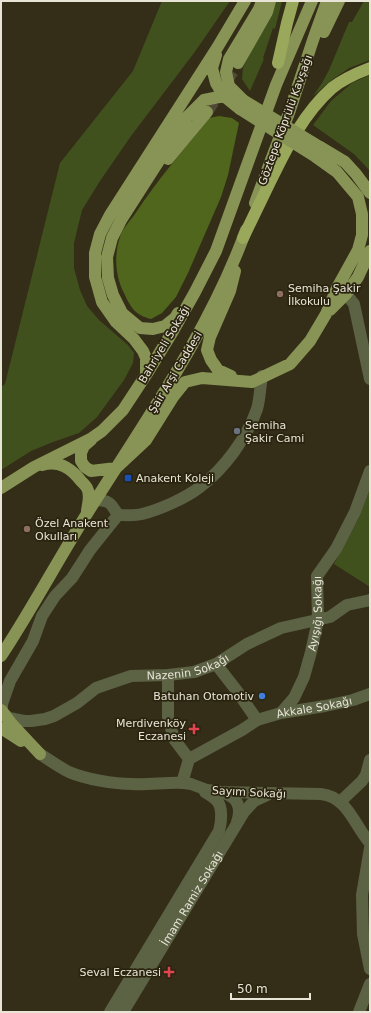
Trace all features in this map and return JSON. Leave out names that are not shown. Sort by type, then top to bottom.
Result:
[{"type":"highway","points":[[278,63],[293,1]]},
{"type":"highway","points":[[243,238],[279,164],[296,134],[314,107],[333,88],[355,74],[370,68]]},
{"type":"main road","points":[[146,375],[146,358],[143,351],[134,339],[116,322],[102,302],[95,278],[95,253],[100,234],[110,215],[217,48],[245,1]]},
{"type":"main road","points":[[242,105],[229,86],[226,72],[229,59],[259,9],[262,1]]},
{"type":"main road","points":[[238,63],[267,12],[270,1]]},
{"type":"main road","points":[[256,142],[278,63],[303,1]]},
{"type":"main road","name":"Göztepe Köprülü Kavşağı","points":[[256,142],[276,85],[312,1]]},
{"type":"main road","name":"Göztepe Köprülü Kavşağı","points":[[243,238],[290,110],[327,1]]},
{"type":"main road","points":[[290,110],[330,18],[339,1]]},
{"type":"main road","points":[[217,48],[212,68],[216,83],[224,96],[242,105],[318,152],[345,162],[370,193]]},
{"type":"main road","points":[[195,292],[175,318],[165,326],[153,329],[140,328],[122,313],[113,295],[108,278],[107,257],[112,238],[121,220],[187,117],[204,100],[224,96]]},
{"type":"main road","points":[[121,220],[207,112]]},
{"type":"main road","name":"Bahriyeli Sokağı","points":[[1,488],[34,466],[92,438],[102,431],[123,410],[173,331],[216,251],[256,142]]},
{"type":"main road","points":[[92,438],[84,446],[81,453],[81,461],[85,467],[91,471],[116,468],[146,440],[173,397],[185,382],[202,378],[252,382],[290,364],[310,341],[326,314],[337,288],[367,237],[358,197],[318,152]]},
{"type":"main road","points":[[240,380],[218,370],[211,360],[208,350],[210,337],[230,291],[243,238]]},
{"type":"main road","name":"Şair Arşi Caddesi","points":[[2,656],[95,500],[190,349],[219,296],[243,238]]},
{"type":"main road","points":[[326,314],[350,299],[370,251]]},
{"type":"main road","points":[[358,277],[370,268]]},
{"type":"main road","points":[[34,466],[51,462],[65,466],[77,476],[87,488],[89,498],[87,514]]},
{"type":"main road","points":[[2,712],[40,754]]},
{"type":"main road","name":"Sayım Sokağı","points":[[1,728],[40,754]]},
{"type":"street","points":[[350,299],[370,379]]},
{"type":"street","points":[[118,515],[131,516],[154,510],[184,497],[209,480],[232,455],[247,433],[257,408],[262,376]]},
{"type":"street","name":"Ayışığı Sokağı","points":[[281,713],[294,698],[304,677],[311,652],[318,620],[317,576],[336,549],[355,512],[370,471]]},
{"type":"street","points":[[95,500],[104,500],[112,505],[118,515]]},
{"type":"street","points":[[2,712],[2,704],[10,681],[33,641],[42,616],[55,596],[72,578],[90,550],[118,515]]},
{"type":"street","name":"Nazenin Sokağı","points":[[2,712],[9,718],[24,721],[40,720],[54,716],[78,703],[96,688],[131,676],[194,672],[216,664],[247,644],[281,628],[330,617],[347,605],[370,600]]},
{"type":"street","points":[[216,664],[257,720]]},
{"type":"street","points":[[168,674],[168,716],[174,738],[189,759],[182,783]]},
{"type":"street","name":"Akkale Sokağı","points":[[189,759],[242,730],[257,720],[281,713],[352,700],[370,694]]},
{"type":"street","name":"Sayım Sokağı","points":[[40,754],[68,771],[92,779],[130,784],[182,783],[220,792],[325,795],[340,801]]},
{"type":"street","points":[[370,764],[362,781],[340,801],[370,843]]},
{"type":"street","name":"İmam Ramiz Sokağı","points":[[110,1012],[217,836],[220,827],[221,811],[219,803],[212,796],[198,787]]},
{"type":"street","points":[[220,792],[229,796],[238,805],[239,814],[233,830]]},
{"type":"street","name":"İmam Ramiz Sokağı","points":[[123,1012],[247,809],[260,797],[270,794]]},
{"type":"street","points":[[370,848],[362,895],[363,934],[370,969]]},
{"type":"street","points":[[359,1012],[370,984]]},
{"type":"green space","points":[[162,1],[230,1],[194,53],[131,136],[100,181],[82,210],[74,243],[74,268],[80,290],[87,306],[99,320],[128,345],[134,353],[133,363],[124,380],[97,417],[79,433],[31,451],[1,470],[1,387],[5,384],[60,163],[133,71]]},
{"type":"green space","points":[[275,1],[282,1],[275,29],[273,28],[263,58],[264,59],[250,91],[242,79],[243,68]]},
{"type":"green space","points":[[364,1],[370,1],[370,60],[349,68],[313,96],[329,70],[349,22],[352,22]]},
{"type":"green space","points":[[370,75],[370,171],[354,154],[313,125],[331,101],[352,83]]},
{"type":"green space","points":[[219,116],[232,118],[239,123],[228,175],[221,197],[176,297],[162,313],[151,319],[137,313],[131,307],[121,286],[117,273],[116,258],[121,234],[152,189],[209,118]]},
{"type":"green space","points":[[370,488],[370,587],[334,564],[359,518]]},
{"type":"tunnel","points":[[207,112],[238,63]]},
{"type":"place","name":"Semiha Şakir İlkokulu","points":[[280,294]]},
{"type":"place","name":"Semiha Şakir Cami","points":[[237,431]]},
{"type":"place","name":"Anakent Koleji","points":[[128,478]]},
{"type":"place","name":"Özel Anakent Okulları","points":[[27,529]]},
{"type":"place","name":"Batuhan Otomotiv","points":[[262,696]]},
{"type":"place","name":"Merdivenköy Eczanesi","points":[[194,729]]},
{"type":"place","name":"Seval Eczanesi","points":[[169,972]]}]
